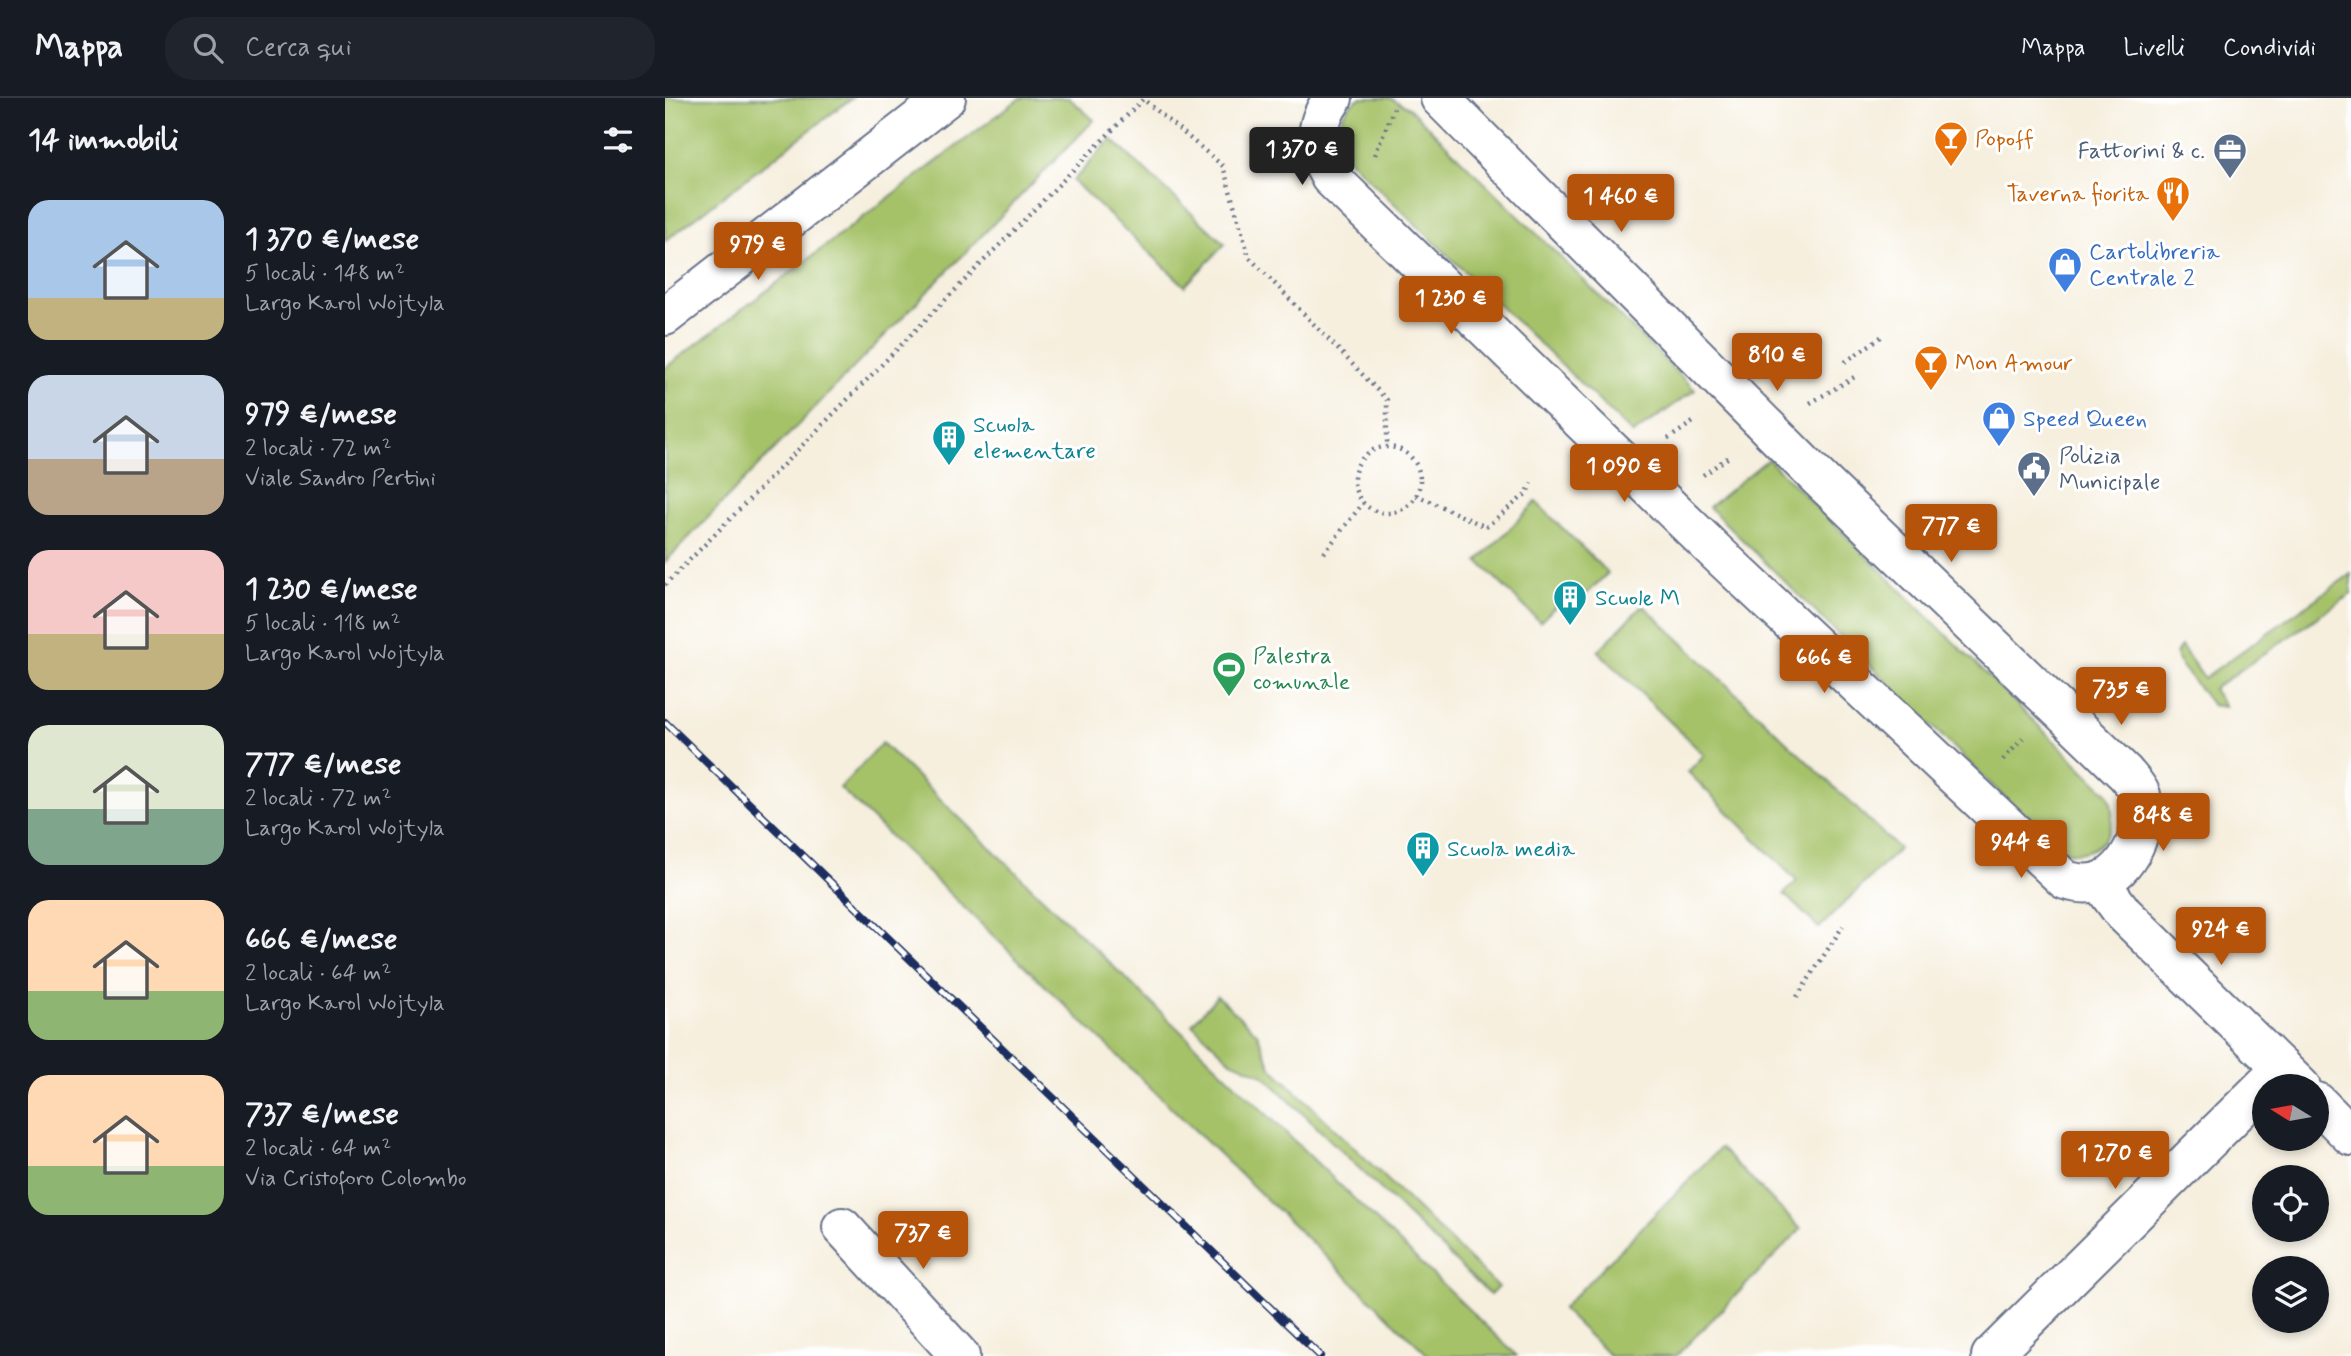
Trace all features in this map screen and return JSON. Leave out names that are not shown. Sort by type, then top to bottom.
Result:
[{"type":"street","points":[[665,316],[946,98]]},
{"type":"street","points":[[1321,106],[1319,154],[1330,177],[1718,554],[2065,880],[2082,884],[2099,882],[2124,863],[2140,827],[2144,808],[2140,792],[2125,773],[1806,466],[1705,361],[1440,98]]},
{"type":"street","points":[[2099,882],[2123,913],[2288,1074]]},
{"type":"street","points":[[1991,1356],[2252,1113]]},
{"type":"street","points":[[2329,1114],[2351,1136]]},
{"type":"street","points":[[842,1227],[960,1356]]},
{"type":"path","points":[[665,585],[1143,99],[1223,166],[1249,257],[1387,400],[1387,446]]},
{"type":"path","points":[[1371,166],[1397,101]]},
{"type":"path","points":[[1845,362],[1884,335]]},
{"type":"path","points":[[1765,370],[1821,337]]},
{"type":"path","points":[[1805,406],[1858,375]]},
{"type":"path","points":[[1657,447],[1699,418]]},
{"type":"path","points":[[1387,446],[1408,454],[1416,462],[1420,484],[1416,495],[1402,510],[1380,513],[1363,503],[1356,494],[1354,472],[1366,453],[1387,446]]},
{"type":"path","points":[[1694,481],[1735,453]]},
{"type":"path","points":[[1416,495],[1486,527],[1527,493],[1531,483]]},
{"type":"path","points":[[1324,553],[1363,503]]},
{"type":"path","points":[[1994,769],[2029,733]]},
{"type":"path","points":[[1797,997],[1843,926]]},
{"type":"green space","points":[[665,98],[852,98],[665,241]]},
{"type":"green space","points":[[1020,98],[1069,98],[1094,120],[665,562],[665,368]]},
{"type":"green space","points":[[1360,98],[1390,98],[1409,108],[1695,390],[1633,434],[1343,154],[1339,138],[1340,123],[1347,109]]},
{"type":"green space","points":[[1111,139],[1225,244],[1185,286],[1073,181]]},
{"type":"green space","points":[[1768,459],[2108,794],[2112,820],[2109,832],[2095,848],[2072,853],[2058,850],[1709,507]]},
{"type":"green space","points":[[1536,502],[1608,573],[1574,606],[1565,597],[1540,622],[1478,561]]},
{"type":"green space","points":[[2351,574],[2351,594],[2213,689],[2225,707],[2212,705],[2178,661],[2176,654],[2181,646],[2204,678]]},
{"type":"green space","points":[[1643,605],[1899,849],[1819,928],[1784,894],[1797,881],[1688,772],[1704,755],[1598,651]]},
{"type":"green space","points":[[882,743],[1517,1356],[1429,1356],[840,788]]},
{"type":"green space","points":[[1217,996],[1257,1033],[1271,1067],[1498,1287],[1490,1295],[1263,1075],[1231,1061],[1192,1024]]},
{"type":"green space","points":[[1720,1148],[1801,1229],[1676,1356],[1610,1356],[1562,1309]]},
{"type":"railway","points":[[665,722],[1320,1356]]},
{"type":"place","name":"Popoff","points":[[1951,168]]},
{"type":"place","name":"Fattorini & c.","points":[[2230,180]]},
{"type":"place","name":"Taverna fiorita","points":[[2173,223]]},
{"type":"place","name":"Cartolibreria Centrale 2","points":[[2065,294]]},
{"type":"place","name":"Mon Amour","points":[[1931,392]]},
{"type":"place","name":"Speed Queen","points":[[1999,448]]},
{"type":"place","name":"Scuola elementare","points":[[949,467]]},
{"type":"place","name":"Polizia Municipale","points":[[2034,498]]},
{"type":"place","name":"Scuole M","points":[[1570,627]]},
{"type":"place","name":"Palestra comunale","points":[[1229,698]]},
{"type":"place","name":"Scuola media","points":[[1423,878]]}]
